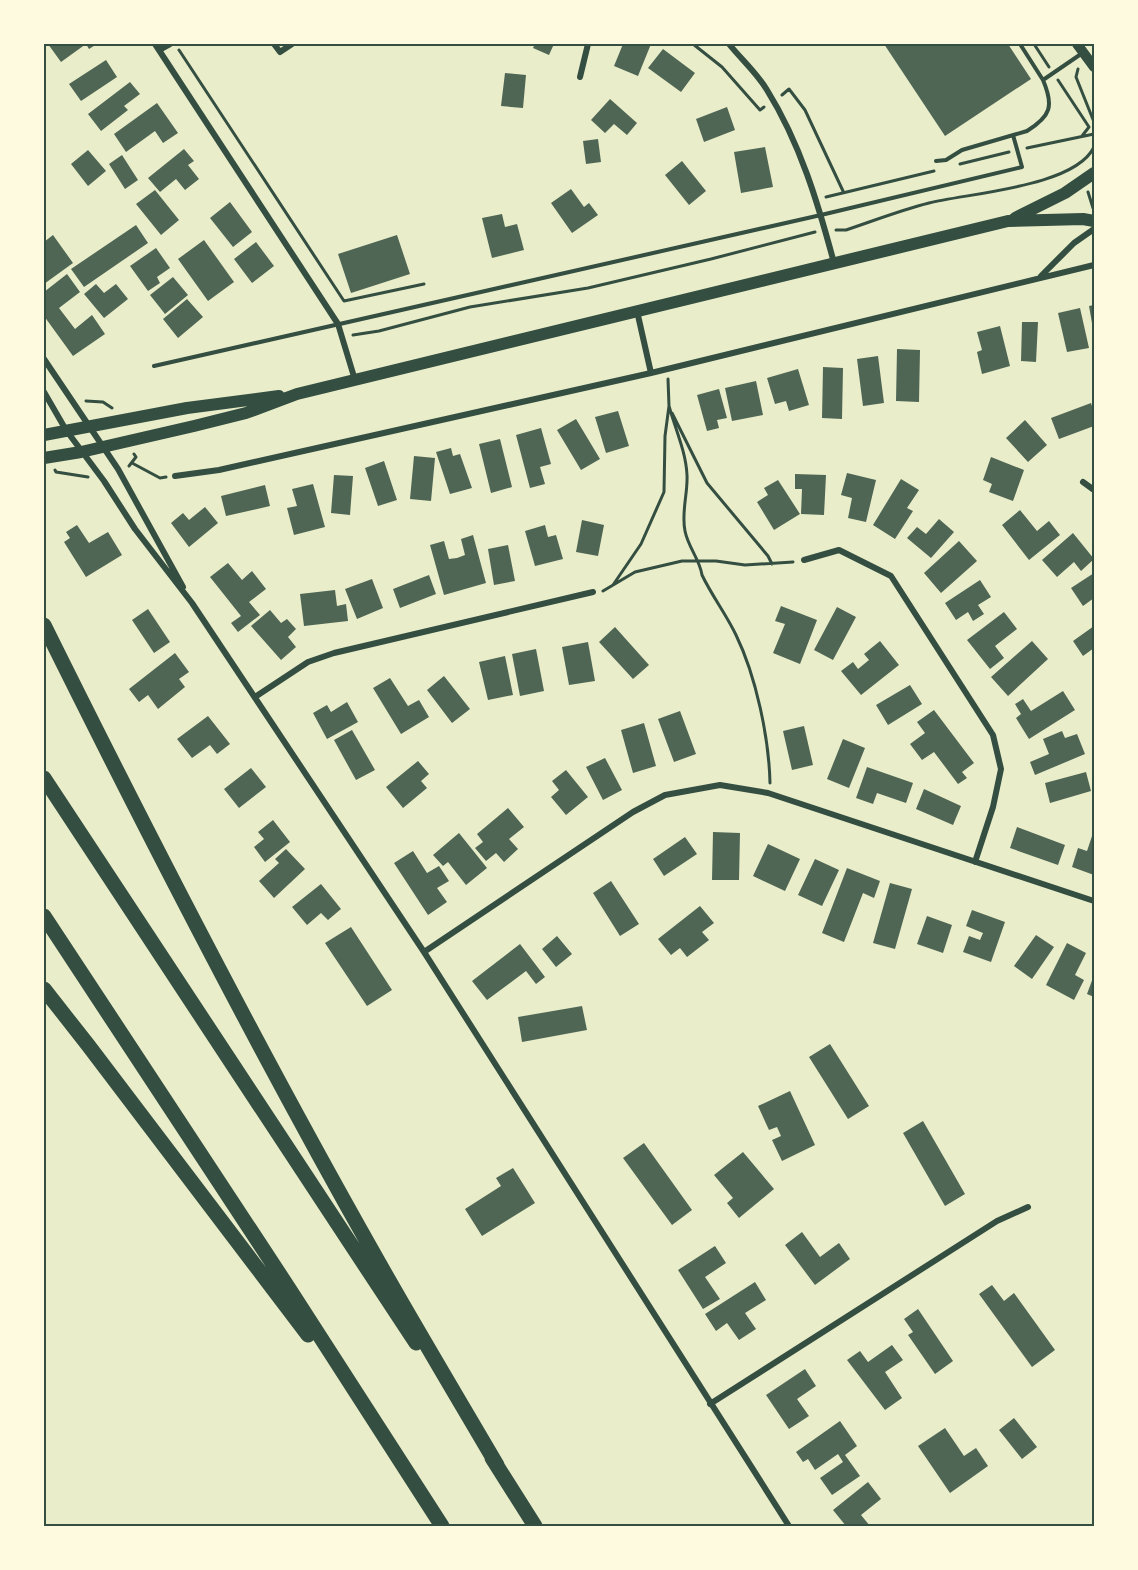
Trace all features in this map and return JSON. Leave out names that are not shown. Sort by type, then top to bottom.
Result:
[{"type":"highway","points":[[44,625],[160,858],[258,1043],[374,1255],[535,1527]]},
{"type":"highway","points":[[44,778],[497,1465]]},
{"type":"highway","points":[[44,916],[378,1425],[442,1527]]},
{"type":"highway","points":[[44,988],[378,1425]]},
{"type":"main road","points":[[1008,221],[1065,193],[1095,173]]},
{"type":"main road","points":[[44,435],[209,405],[297,394],[1008,221],[1095,220]]},
{"type":"main road","points":[[44,458],[104,447],[246,413],[297,394]]},
{"type":"street","points":[[155,44],[338,324],[355,380]]},
{"type":"street","points":[[159,50],[172,44]]},
{"type":"street","points":[[274,44],[280,52],[292,44]]},
{"type":"street","points":[[580,77],[588,44]]},
{"type":"street","points":[[729,44],[766,88],[788,127],[821,215],[834,263]]},
{"type":"street","points":[[1080,48],[1095,67]]},
{"type":"street","points":[[1080,48],[1095,74]]},
{"type":"street","points":[[1040,277],[1074,243],[1095,229]]},
{"type":"street","points":[[175,476],[219,470],[651,373],[1095,265]]},
{"type":"street","points":[[637,312],[651,373]]},
{"type":"street","points":[[44,359],[104,447],[149,522],[192,603]]},
{"type":"street","points":[[44,392],[66,430],[104,481],[135,529],[192,603],[424,952],[789,1527]]},
{"type":"street","points":[[1083,482],[1095,490]]},
{"type":"street","points":[[804,560],[838,550],[891,576],[993,735],[1001,769],[993,807],[975,862]]},
{"type":"street","points":[[255,697],[308,662],[334,653],[592,592]]},
{"type":"street","points":[[424,952],[633,812],[665,795],[720,785],[771,794],[1095,901]]},
{"type":"street","points":[[710,1404],[997,1221],[1028,1208]]},
{"type":"lane","points":[[936,161],[946,159],[962,150],[1027,131],[1036,125],[1049,110],[1050,94],[1020,44]]},
{"type":"lane","points":[[1043,80],[1080,48]]},
{"type":"lane","points":[[154,366],[821,215],[1022,167],[1013,135]]},
{"type":"path","points":[[172,44],[344,301],[424,284]]},
{"type":"path","points":[[1034,44],[1089,127],[1081,137]]},
{"type":"path","points":[[1080,48],[1076,77],[1095,122]]},
{"type":"path","points":[[342,336],[379,331],[470,307],[588,288],[825,230],[846,230],[930,203],[1040,181],[1079,164],[1095,147]]},
{"type":"path","points":[[613,585],[640,544],[664,492],[665,436],[669,406],[667,369]]},
{"type":"path","points":[[669,406],[685,458],[687,474],[685,530],[709,589],[736,634],[745,656],[761,714],[770,760],[771,794]]},
{"type":"path","points":[[669,406],[707,483],[768,556],[772,564]]},
{"type":"path","points":[[132,463],[160,478],[175,476]]},
{"type":"path","points":[[592,592],[604,591],[635,572],[682,561],[745,565],[804,560]]},
{"type":"building","points":[[48,44],[86,44],[61,62]]},
{"type":"building","points":[[86,44],[97,44],[89,49]]},
{"type":"building","points":[[535,44],[554,44],[549,55],[533,48]]},
{"type":"building","points":[[623,44],[651,44],[638,76],[614,66]]},
{"type":"building","points":[[884,44],[1008,44],[1031,79],[945,136]]},
{"type":"building","points":[[663,49],[695,73],[681,92],[648,68]]},
{"type":"building","points":[[106,60],[117,77],[81,101],[69,84]]},
{"type":"building","points":[[505,73],[526,75],[523,108],[501,106]]},
{"type":"building","points":[[130,82],[140,94],[124,106],[128,110],[101,131],[88,114]]},
{"type":"building","points":[[610,99],[637,123],[627,135],[614,124],[605,133],[591,120]]},
{"type":"building","points":[[157,103],[178,133],[163,143],[155,131],[126,152],[114,134]]},
{"type":"building","points":[[727,107],[735,130],[704,142],[696,119]]},
{"type":"building","points":[[598,139],[601,162],[586,164],[583,141]]},
{"type":"building","points":[[765,147],[773,187],[741,193],[734,152]]},
{"type":"building","points":[[184,149],[194,161],[188,165],[199,179],[185,190],[176,179],[160,192],[148,178]]},
{"type":"building","points":[[88,150],[106,171],[88,186],[71,164]]},
{"type":"building","points":[[122,155],[138,180],[125,189],[109,164]]},
{"type":"building","points":[[682,161],[706,191],[689,205],[665,175]]},
{"type":"building","points":[[571,189],[584,207],[589,203],[598,215],[572,233],[551,203]]},
{"type":"building","points":[[155,190],[179,220],[161,235],[136,204]]},
{"type":"building","points":[[230,202],[252,232],[233,247],[210,218]]},
{"type":"building","points":[[502,214],[505,227],[517,224],[524,250],[492,258],[482,218]]},
{"type":"building","points":[[136,225],[148,243],[84,287],[71,269]]},
{"type":"building","points":[[53,235],[73,263],[44,284],[44,242]]},
{"type":"building","points":[[397,235],[410,274],[351,293],[338,254]]},
{"type":"building","points":[[204,240],[234,282],[208,301],[178,259]]},
{"type":"building","points":[[256,242],[274,266],[252,283],[234,259]]},
{"type":"building","points":[[156,248],[170,268],[157,277],[160,283],[148,291],[130,266]]},
{"type":"building","points":[[67,274],[80,292],[59,308],[75,329],[92,315],[105,334],[73,356],[44,316],[44,292]]},
{"type":"building","points":[[173,277],[188,295],[165,314],[150,295]]},
{"type":"building","points":[[96,284],[104,293],[116,284],[128,299],[104,318],[84,294]]},
{"type":"building","points":[[187,299],[203,317],[178,338],[163,319]]},
{"type":"building","points":[[1094,305],[1094,329],[1093,329],[1089,306]]},
{"type":"building","points":[[1080,308],[1089,348],[1067,352],[1058,313]]},
{"type":"building","points":[[1022,322],[1038,322],[1036,362],[1021,361]]},
{"type":"building","points":[[1000,326],[1010,366],[982,374],[977,352],[982,350],[977,332]]},
{"type":"building","points":[[897,349],[920,350],[919,402],[896,401]]},
{"type":"building","points":[[878,356],[884,403],[863,406],[857,359]]},
{"type":"building","points":[[823,367],[843,368],[842,419],[822,418]]},
{"type":"building","points":[[798,369],[809,405],[789,411],[786,401],[775,404],[767,378]]},
{"type":"building","points":[[756,381],[763,415],[732,421],[725,388]]},
{"type":"building","points":[[719,389],[727,418],[717,420],[719,428],[707,431],[697,395]]},
{"type":"building","points":[[1091,403],[1094,412],[1094,426],[1059,439],[1051,418]]},
{"type":"building","points":[[618,411],[629,446],[606,453],[595,417]]},
{"type":"building","points":[[576,419],[600,459],[581,470],[557,430]]},
{"type":"building","points":[[1025,420],[1047,445],[1028,462],[1006,438]]},
{"type":"building","points":[[541,428],[551,464],[540,467],[545,484],[530,488],[516,435]]},
{"type":"building","points":[[500,439],[512,487],[491,493],[479,444]]},
{"type":"building","points":[[451,448],[453,456],[460,454],[472,488],[450,494],[436,452]]},
{"type":"building","points":[[414,456],[435,458],[431,501],[410,499]]},
{"type":"building","points":[[991,457],[1024,470],[1013,501],[989,492],[992,484],[983,480]]},
{"type":"building","points":[[384,461],[397,500],[378,506],[365,468]]},
{"type":"building","points":[[847,473],[876,480],[866,522],[848,518],[852,498],[841,495]]},
{"type":"building","points":[[795,474],[826,475],[824,515],[801,514],[802,489],[795,489]]},
{"type":"building","points":[[334,475],[353,476],[350,515],[331,513]]},
{"type":"building","points":[[901,479],[919,490],[907,508],[913,511],[895,539],[873,525]]},
{"type":"building","points":[[778,480],[800,514],[774,530],[757,502],[768,495],[764,488]]},
{"type":"building","points":[[313,484],[325,527],[294,535],[287,508],[297,506],[292,489]]},
{"type":"building","points":[[265,485],[270,506],[226,516],[221,496]]},
{"type":"building","points":[[205,507],[218,523],[189,547],[171,523],[183,513],[189,520]]},
{"type":"building","points":[[1020,510],[1037,531],[1049,521],[1060,535],[1029,560],[1002,525]]},
{"type":"building","points":[[939,519],[954,532],[931,558],[907,538],[917,527],[926,534]]},
{"type":"building","points":[[582,520],[604,525],[598,556],[576,552]]},
{"type":"building","points":[[77,525],[89,543],[108,532],[122,555],[86,577],[64,542],[70,538],[66,532]]},
{"type":"building","points":[[545,525],[548,537],[556,535],[563,559],[535,566],[525,531]]},
{"type":"building","points":[[1073,533],[1094,559],[1081,571],[1074,562],[1057,577],[1042,560]]},
{"type":"building","points":[[473,535],[486,583],[444,595],[430,545],[444,541],[449,559],[457,558],[465,555],[461,539]]},
{"type":"building","points":[[959,541],[977,561],[941,593],[924,573]]},
{"type":"building","points":[[508,545],[515,581],[494,585],[488,549]]},
{"type":"building","points":[[228,563],[242,580],[252,571],[266,589],[249,602],[260,615],[238,632],[231,623],[241,616],[210,577]]},
{"type":"building","points":[[1094,573],[1094,598],[1083,606],[1071,588]]},
{"type":"building","points":[[429,575],[436,594],[400,608],[393,589]]},
{"type":"building","points":[[372,579],[383,608],[357,619],[345,589]]},
{"type":"building","points":[[980,580],[991,597],[978,605],[984,614],[973,621],[968,612],[956,620],[945,603]]},
{"type":"building","points":[[335,590],[337,606],[346,604],[348,621],[304,626],[300,594]]},
{"type":"building","points":[[781,606],[817,620],[800,664],[773,653],[785,624],[775,621]]},
{"type":"building","points":[[837,607],[856,617],[833,660],[814,650]]},
{"type":"building","points":[[148,609],[170,642],[154,653],[132,620]]},
{"type":"building","points":[[270,610],[281,623],[287,619],[296,629],[288,637],[296,647],[281,660],[251,626]]},
{"type":"building","points":[[1004,612],[1017,629],[995,646],[1004,658],[990,669],[967,640]]},
{"type":"building","points":[[1094,626],[1094,648],[1083,656],[1073,641]]},
{"type":"building","points":[[615,627],[649,665],[633,679],[599,642]]},
{"type":"building","points":[[880,641],[899,665],[861,695],[841,671],[853,662],[858,669],[869,660],[864,654]]},
{"type":"building","points":[[1032,641],[1048,659],[1008,696],[991,677]]},
{"type":"building","points":[[588,642],[595,681],[569,685],[562,647]]},
{"type":"building","points":[[536,649],[544,691],[520,696],[512,654]]},
{"type":"building","points":[[175,653],[189,672],[179,679],[185,687],[158,709],[148,695],[139,702],[129,689]]},
{"type":"building","points":[[505,656],[513,695],[488,700],[479,662]]},
{"type":"building","points":[[444,676],[470,709],[452,723],[427,690]]},
{"type":"building","points":[[390,678],[408,706],[419,700],[429,717],[401,734],[373,688]]},
{"type":"building","points":[[910,685],[922,704],[888,725],[876,705]]},
{"type":"building","points":[[1063,691],[1075,710],[1029,739],[1016,718],[1021,714],[1015,704],[1023,699],[1031,711]]},
{"type":"building","points":[[347,702],[358,722],[327,739],[313,713],[327,705],[331,712]]},
{"type":"building","points":[[934,710],[974,763],[962,772],[967,778],[958,784],[934,752],[922,760],[910,744],[925,733],[917,722]]},
{"type":"building","points":[[680,711],[696,754],[674,762],[658,719]]},
{"type":"building","points":[[208,716],[230,744],[217,754],[210,745],[192,758],[177,739]]},
{"type":"building","points":[[644,723],[656,766],[633,773],[621,730]]},
{"type":"building","points":[[804,726],[813,765],[792,770],[783,731]]},
{"type":"building","points":[[352,730],[375,770],[356,780],[334,740]]},
{"type":"building","points":[[1062,731],[1065,738],[1077,734],[1085,754],[1035,775],[1030,762],[1049,754],[1043,739]]},
{"type":"building","points":[[843,739],[865,748],[849,788],[827,779]]},
{"type":"building","points":[[605,758],[622,790],[603,800],[586,767]]},
{"type":"building","points":[[418,761],[429,774],[421,781],[427,788],[403,808],[386,787]]},
{"type":"building","points":[[867,767],[913,783],[906,803],[877,793],[873,804],[856,798]]},
{"type":"building","points":[[251,768],[266,787],[239,808],[224,789]]},
{"type":"building","points":[[566,770],[588,797],[566,815],[551,797],[559,790],[552,781]]},
{"type":"building","points":[[1086,772],[1091,791],[1050,803],[1045,783]]},
{"type":"building","points":[[924,789],[961,806],[953,825],[916,809]]},
{"type":"building","points":[[508,808],[524,827],[509,839],[518,849],[504,862],[496,853],[486,861],[475,848],[483,842],[477,834]]},
{"type":"building","points":[[273,820],[290,842],[265,862],[254,847],[264,839],[258,832]]},
{"type":"building","points":[[1017,827],[1065,845],[1058,865],[1010,848]]},
{"type":"building","points":[[1094,830],[1094,875],[1072,867],[1078,848],[1087,851]]},
{"type":"building","points":[[713,832],[740,833],[739,880],[712,880]]},
{"type":"building","points":[[459,833],[487,868],[466,885],[448,862],[443,866],[433,855]]},
{"type":"building","points":[[685,837],[697,854],[664,876],[653,859]]},
{"type":"building","points":[[768,844],[800,859],[785,891],[753,876]]},
{"type":"building","points":[[286,849],[305,869],[274,898],[259,881],[279,863],[275,859]]},
{"type":"building","points":[[413,851],[427,873],[439,866],[449,881],[437,888],[447,902],[428,915],[394,863]]},
{"type":"building","points":[[815,859],[839,870],[822,906],[798,895]]},
{"type":"building","points":[[847,868],[880,881],[874,898],[863,893],[844,942],[822,933]]},
{"type":"building","points":[[611,881],[639,924],[620,936],[593,893]]},
{"type":"building","points":[[890,883],[912,889],[895,949],[873,943]]},
{"type":"building","points":[[321,884],[341,909],[328,920],[321,913],[307,925],[292,907]]},
{"type":"building","points":[[700,906],[714,923],[702,932],[709,940],[687,957],[680,948],[671,955],[658,939]]},
{"type":"building","points":[[972,910],[1005,922],[991,962],[963,952],[969,936],[980,940],[983,933],[966,926]]},
{"type":"building","points":[[927,916],[952,925],[943,953],[917,944]]},
{"type":"building","points":[[351,927],[392,990],[367,1006],[325,943]]},
{"type":"building","points":[[1036,935],[1054,947],[1032,979],[1014,966]]},
{"type":"building","points":[[557,936],[572,954],[556,967],[542,949]]},
{"type":"building","points":[[1067,943],[1086,953],[1075,975],[1084,980],[1074,1000],[1046,985]]},
{"type":"building","points":[[520,944],[545,977],[536,984],[526,971],[487,1000],[472,981]]},
{"type":"building","points":[[1094,975],[1094,997],[1087,994]]},
{"type":"building","points":[[582,1006],[587,1030],[522,1042],[518,1017]]},
{"type":"building","points":[[830,1044],[869,1106],[848,1119],[809,1057]]},
{"type":"building","points":[[790,1091],[815,1145],[782,1161],[772,1140],[781,1136],[777,1127],[769,1130],[758,1106]]},
{"type":"building","points":[[923,1121],[965,1194],[945,1206],[903,1133]]},
{"type":"building","points":[[644,1143],[692,1210],[672,1225],[623,1158]]},
{"type":"building","points":[[743,1152],[774,1189],[739,1218],[727,1203],[733,1198],[714,1175]]},
{"type":"building","points":[[513,1168],[535,1203],[482,1236],[465,1209],[501,1186],[496,1178]]},
{"type":"building","points":[[802,1232],[820,1257],[839,1243],[850,1259],[815,1285],[785,1245]]},
{"type":"building","points":[[715,1246],[726,1263],[705,1277],[720,1299],[703,1309],[678,1270]]},
{"type":"building","points":[[755,1282],[766,1300],[745,1313],[756,1329],[739,1340],[727,1323],[716,1331],[705,1314]]},
{"type":"building","points":[[992,1285],[1004,1301],[1014,1293],[1055,1350],[1032,1367],[979,1294]]},
{"type":"building","points":[[918,1309],[953,1361],[935,1374],[908,1335],[913,1332],[904,1319]]},
{"type":"building","points":[[892,1345],[903,1360],[885,1372],[902,1398],[885,1410],[847,1360],[860,1351],[868,1362]]},
{"type":"building","points":[[805,1369],[816,1386],[797,1399],[809,1416],[789,1429],[766,1395]]},
{"type":"building","points":[[1014,1418],[1037,1447],[1022,1459],[999,1430]]},
{"type":"building","points":[[840,1421],[857,1446],[845,1455],[860,1476],[832,1495],[820,1478],[843,1462],[838,1454],[815,1470],[808,1459],[803,1462],[796,1452]]},
{"type":"building","points":[[945,1428],[964,1456],[976,1448],[988,1466],[950,1493],[918,1446]]},
{"type":"building","points":[[868,1482],[881,1499],[861,1515],[870,1526],[846,1526],[833,1510]]}]
